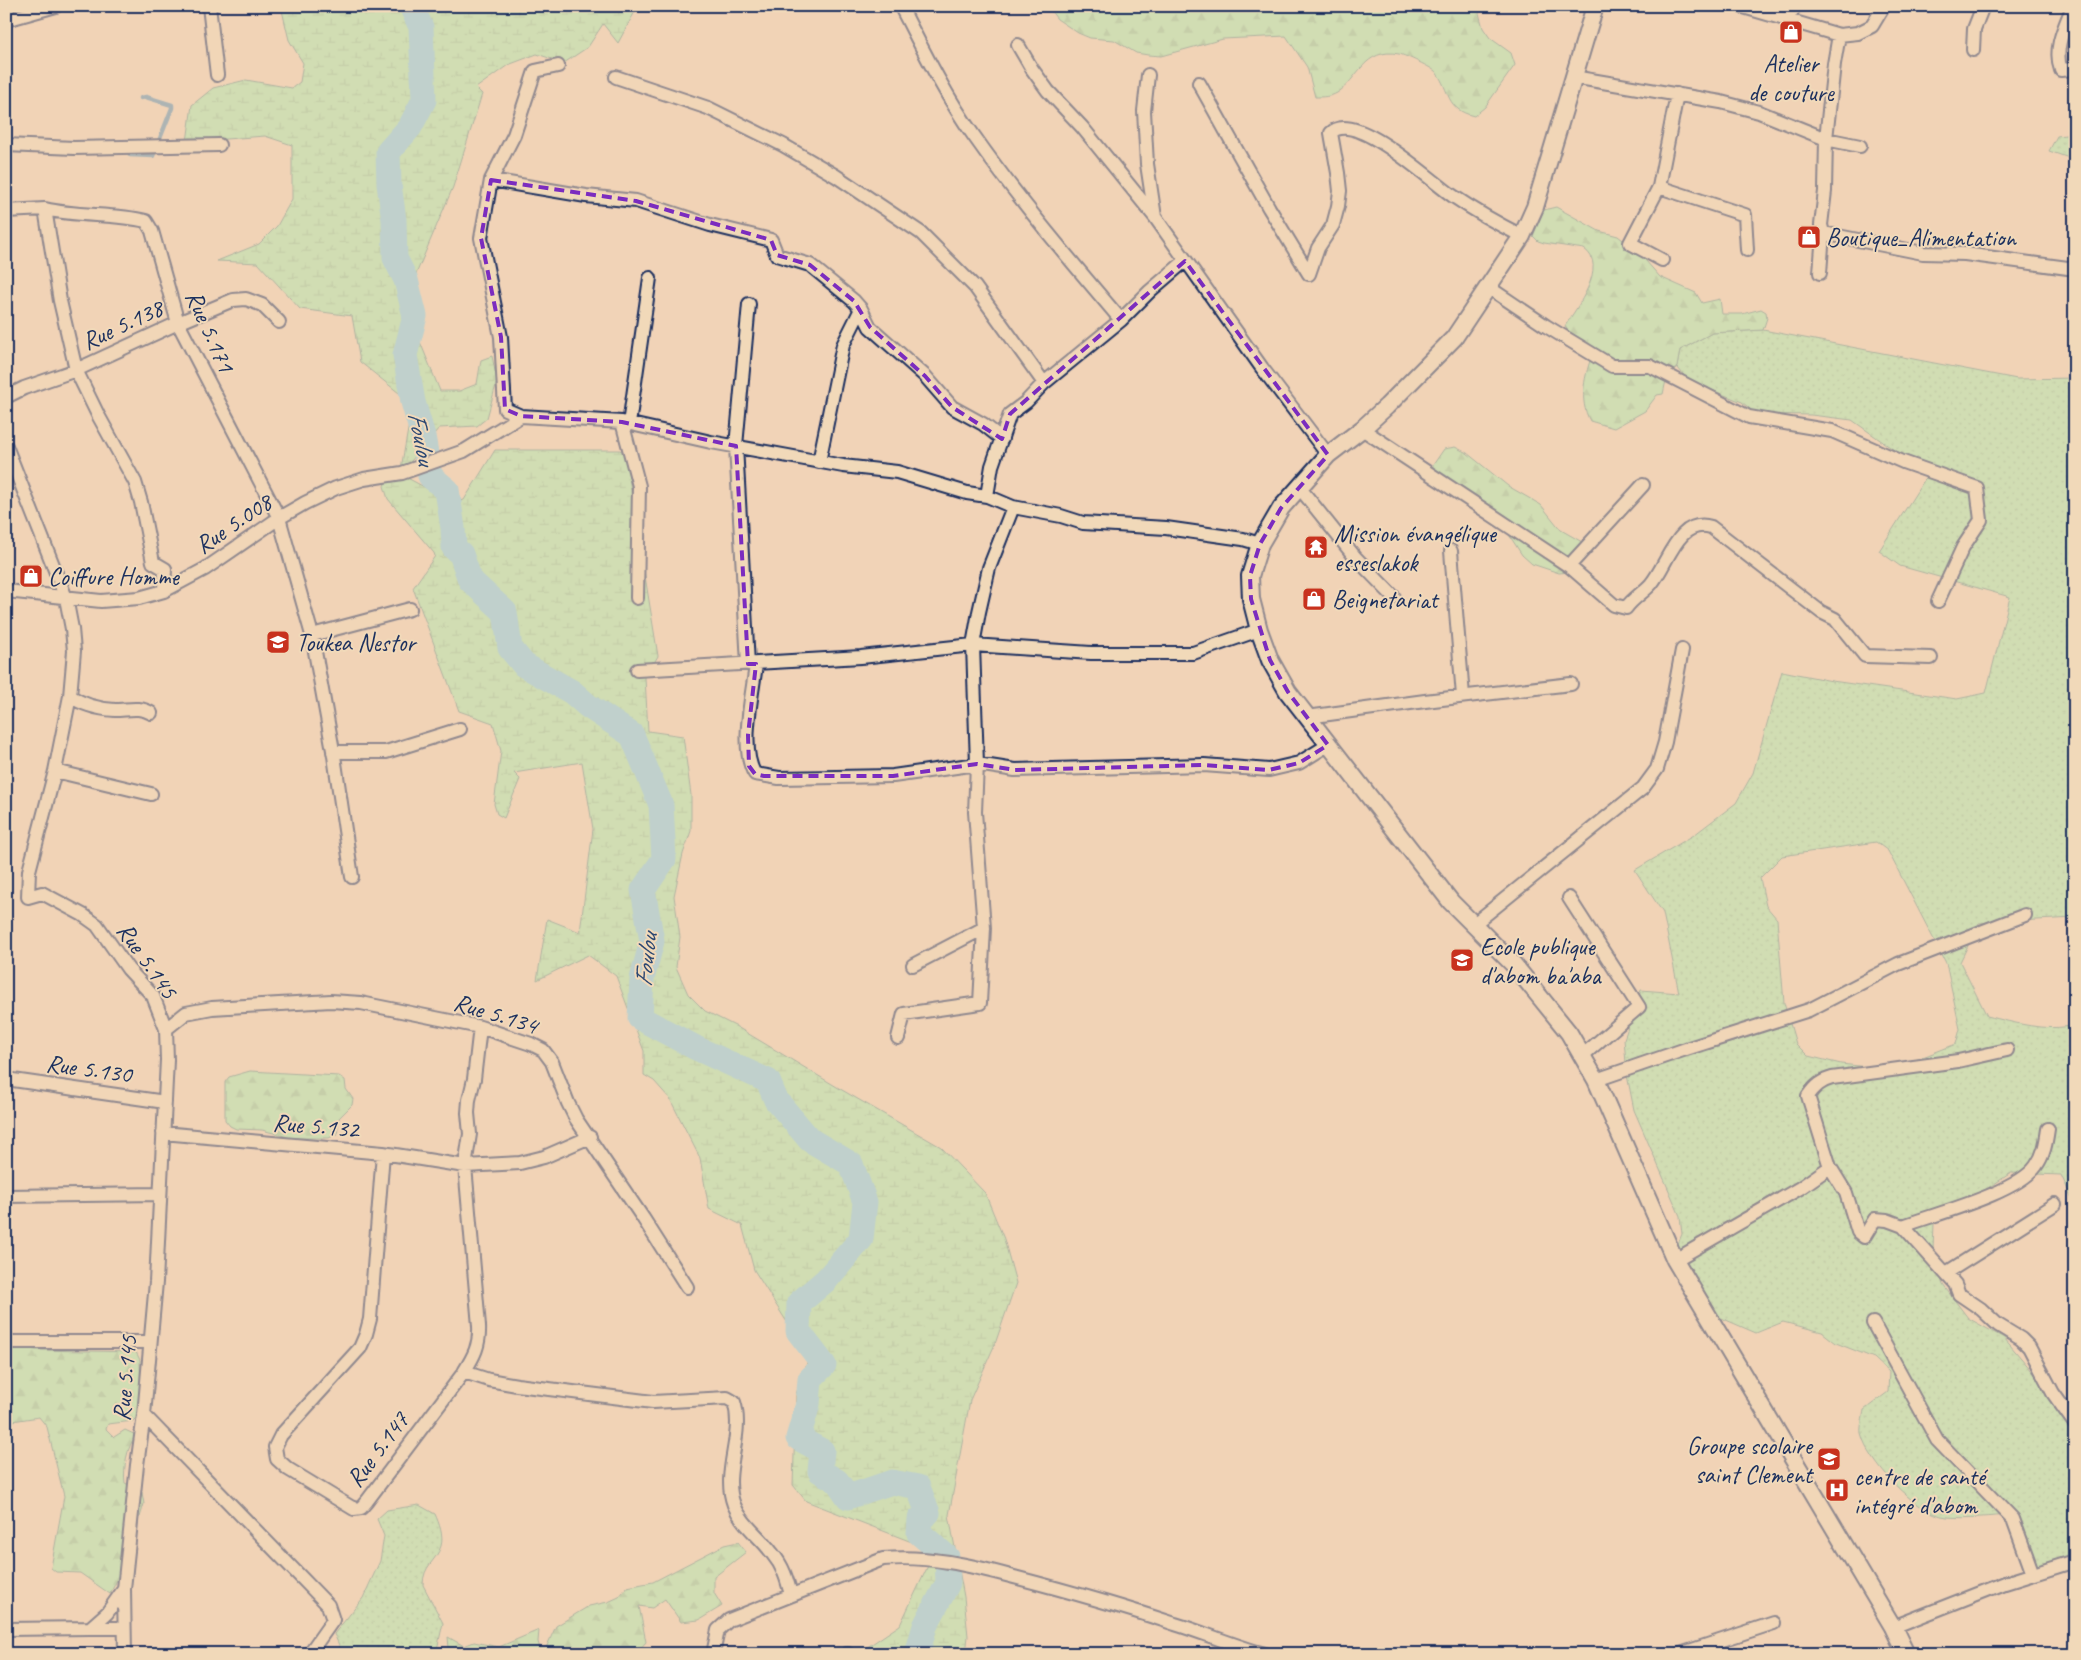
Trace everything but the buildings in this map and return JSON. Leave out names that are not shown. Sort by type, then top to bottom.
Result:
[{"type":"street","points":[[6,20],[56,6]]},
{"type":"street","points":[[209,6],[217,74]]},
{"type":"street","points":[[1595,6],[1535,207],[1522,236],[1454,338],[1362,429],[1328,455],[1281,508],[1260,544],[1250,576],[1251,599],[1259,630],[1270,660],[1288,692],[1451,902],[1514,964],[1569,1033],[1596,1080],[1675,1260],[1893,1627],[1906,1654]]},
{"type":"street","points":[[1740,6],[1839,36],[1858,33],[1872,26],[1884,6]]},
{"type":"street","points":[[1787,19],[1795,6]]},
{"type":"street","points":[[1973,50],[1974,28],[1983,6]]},
{"type":"street","points":[[2073,6],[2058,47],[2058,62],[2061,70],[2075,69]]},
{"type":"street","points":[[901,7],[932,68],[973,135],[1043,227],[1121,320]]},
{"type":"street","points":[[1820,273],[1826,139],[1839,36]]},
{"type":"street","points":[[1018,45],[1048,91],[1082,127],[1155,217],[1184,261],[1328,455]]},
{"type":"street","points":[[558,66],[535,71],[514,135],[491,180],[481,238],[501,337],[505,409],[521,416],[625,423],[819,462],[897,472],[967,493],[987,496],[1013,508],[1061,516],[1083,523],[1166,528],[1243,539],[1260,544]]},
{"type":"street","points":[[1148,75],[1144,111],[1147,164],[1155,217]]},
{"type":"street","points":[[616,77],[708,108],[783,145],[836,176],[921,233],[975,287],[1044,383]]},
{"type":"street","points":[[1573,77],[1676,94],[1759,112],[1826,139],[1860,146]]},
{"type":"street","points":[[1199,83],[1269,208],[1309,274],[1318,248],[1333,225],[1338,206],[1340,192],[1336,155],[1331,133],[1340,127],[1346,127],[1375,139],[1400,154],[1452,195],[1483,216],[1522,236]]},
{"type":"street","points":[[1662,260],[1630,243],[1659,187],[1676,94]]},
{"type":"street","points":[[6,145],[74,148],[219,145]]},
{"type":"street","points":[[491,180],[586,196],[636,201],[710,225],[771,240],[777,255],[810,265],[854,301],[861,309],[870,327],[925,376],[952,407],[983,424],[1002,439]]},
{"type":"street","points":[[1659,187],[1745,215],[1747,250]]},
{"type":"street","points":[[6,211],[45,209],[60,301],[76,370],[98,415],[135,482],[153,562],[165,569],[164,591]]},
{"type":"street","name":"Rue 5.171","points":[[45,209],[93,216],[133,218],[146,221],[152,231],[178,323],[280,518],[312,635],[333,752],[352,877]]},
{"type":"street","points":[[1823,233],[1923,253],[1965,254],[2075,269]]},
{"type":"street","points":[[987,496],[992,466],[1010,414],[1026,402],[1044,383],[1121,320],[1184,261]]},
{"type":"street","points":[[637,598],[639,486],[625,423],[650,278]]},
{"type":"street","points":[[1488,287],[1546,326],[1612,366],[1650,366],[1749,418],[1832,431],[1903,462],[1977,488],[1981,520],[1963,547],[1938,601]]},
{"type":"street","name":"Rue 5.138","points":[[6,397],[24,388],[76,370],[178,323],[234,300],[246,299],[262,305],[279,322]]},
{"type":"street","points":[[749,304],[736,446],[752,664],[748,735],[749,766],[755,774],[779,778],[893,776],[977,764],[1015,770],[1204,765],[1269,770],[1300,763],[1328,745]]},
{"type":"street","points":[[819,462],[843,345],[861,309]]},
{"type":"street","name":"Rue 5.008","points":[[6,591],[101,601],[139,598],[164,591],[205,569],[280,518],[336,488],[364,479],[402,473],[464,451],[521,416]]},
{"type":"street","points":[[1362,429],[1569,566],[1614,605],[1626,608],[1632,600],[1651,584],[1681,536],[1701,524],[1711,527],[1821,612],[1835,619],[1865,656],[1931,658]]},
{"type":"street","name":"Rue 5.145","points":[[6,446],[66,598],[74,651],[70,696],[55,772],[29,871],[28,897],[42,893],[83,915],[97,925],[128,969],[153,996],[166,1029],[167,1060],[156,1282],[149,1342],[144,1415],[124,1589],[125,1654]]},
{"type":"street","points":[[1569,566],[1643,485]]},
{"type":"street","points":[[1300,487],[1356,557],[1394,597]]},
{"type":"street","points":[[898,1038],[904,1014],[980,1003],[984,928],[975,812],[977,764],[973,645],[978,612],[989,568],[1013,508]]},
{"type":"street","points":[[1452,550],[1463,696]]},
{"type":"street","points":[[312,635],[410,609]]},
{"type":"street","points":[[637,670],[861,657],[973,645],[1091,653],[1193,653],[1259,630]]},
{"type":"street","points":[[1474,924],[1614,812],[1648,782],[1657,769],[1665,742],[1682,650]]},
{"type":"street","points":[[1307,717],[1571,684]]},
{"type":"street","points":[[70,696],[89,706],[115,710],[144,709],[150,713]]},
{"type":"street","points":[[333,752],[386,752],[460,729]]},
{"type":"street","points":[[55,772],[151,794]]},
{"type":"street","points":[[1568,898],[1640,1007],[1582,1056]]},
{"type":"street","points":[[1596,1080],[1809,1010],[1898,964],[2026,915]]},
{"type":"street","points":[[913,965],[984,928]]},
{"type":"street","name":"Rue 5.134","points":[[166,1029],[186,1013],[212,1008],[330,1001],[361,1003],[480,1027],[531,1044],[543,1050],[552,1062],[576,1119],[590,1137],[687,1287]]},
{"type":"street","name":"Rue 5.147","points":[[382,1153],[370,1319],[366,1334],[360,1348],[281,1435],[276,1447],[277,1460],[288,1469],[354,1509],[361,1508],[464,1372],[476,1352],[479,1339],[465,1166],[470,1134],[469,1100],[474,1080],[480,1027]]},
{"type":"street","points":[[2007,1050],[1958,1061],[1832,1078],[1821,1081],[1808,1096],[1830,1167],[1846,1192],[1858,1232],[1864,1238],[1875,1219],[1888,1220],[1903,1226],[1955,1284],[1959,1294],[1981,1309],[1998,1325],[2021,1339],[2029,1347],[2053,1393],[2074,1420]]},
{"type":"street","name":"Rue 5.130","points":[[6,1079],[165,1102]]},
{"type":"street","points":[[1903,1226],[1951,1211],[1991,1194],[2026,1175],[2035,1167],[2044,1153],[2048,1129]]},
{"type":"street","name":"Rue 5.132","points":[[163,1133],[382,1153],[465,1166],[520,1163],[544,1157],[590,1137]]},
{"type":"street","points":[[1675,1260],[1800,1188],[1830,1167]]},
{"type":"street","points":[[6,1196],[160,1194]]},
{"type":"street","points":[[1946,1274],[2055,1204]]},
{"type":"street","points":[[1873,1323],[1937,1440],[2013,1519],[2033,1574]]},
{"type":"street","points":[[6,1342],[149,1342]]},
{"type":"street","points":[[464,1372],[507,1384],[653,1402],[727,1398],[734,1402],[737,1409],[737,1429],[730,1489],[733,1504],[743,1522],[773,1553],[784,1571],[791,1595]]},
{"type":"street","points":[[144,1415],[328,1605],[333,1620],[309,1654]]},
{"type":"street","points":[[713,1654],[718,1630],[729,1620],[883,1559],[904,1557],[957,1562],[1090,1597],[1176,1624],[1237,1647],[1265,1654]]},
{"type":"street","points":[[1893,1627],[1995,1586],[2075,1561]]},
{"type":"street","points":[[90,1628],[107,1613],[124,1589]]},
{"type":"street","points":[[1680,1654],[1774,1623]]},
{"type":"street","points":[[6,1630],[124,1628]]},
{"type":"highlighted area","points":[[491,180],[636,201],[771,240],[777,255],[810,265],[854,301],[870,327],[925,376],[952,407],[1002,439],[1010,414],[1185,261],[1328,455],[1281,508],[1260,544],[1250,576],[1251,599],[1270,660],[1288,692],[1328,745],[1299,763],[1269,770],[1204,765],[1015,770],[977,764],[893,776],[764,776],[755,774],[749,766],[748,735],[756,664],[748,664],[736,446],[622,422],[521,416],[505,409],[501,337],[481,238]]},
{"type":"green space","points":[[281,6],[638,6],[618,43],[603,24],[588,47],[564,63],[537,54],[508,65],[476,88],[482,94],[453,187],[411,286],[412,322],[440,391],[459,391],[477,384],[481,360],[492,356],[497,381],[487,418],[477,426],[439,428],[400,474],[409,424],[404,397],[360,362],[352,316],[300,309],[258,263],[217,261],[259,244],[277,226],[292,199],[292,145],[265,136],[187,142],[192,105],[213,88],[246,80],[292,88],[300,82],[303,63],[289,40]]},
{"type":"green space","points":[[1047,6],[1482,6],[1479,13],[1483,28],[1490,38],[1511,53],[1515,65],[1485,107],[1474,116],[1458,109],[1453,104],[1441,79],[1434,70],[1399,54],[1387,53],[1378,55],[1363,66],[1337,93],[1324,97],[1315,97],[1307,67],[1286,36],[1223,39],[1161,56],[1148,55],[1136,53],[1114,40],[1090,38],[1078,33],[1057,19]]},
{"type":"green space","points":[[2075,134],[2075,160],[2049,151],[2057,136]]},
{"type":"green space","points":[[1556,207],[1599,231],[1618,236],[1638,252],[1660,277],[1696,293],[1702,303],[1720,299],[1722,314],[1742,314],[1761,309],[1766,312],[1767,318],[1763,330],[1712,333],[1680,350],[1677,367],[1667,376],[1663,394],[1657,395],[1645,411],[1614,428],[1590,421],[1584,404],[1584,387],[1587,369],[1593,352],[1572,337],[1565,326],[1588,287],[1593,265],[1591,256],[1584,249],[1544,243],[1538,241],[1533,236],[1544,210]]},
{"type":"green space","points":[[1763,330],[2017,379],[2075,378],[2075,918],[1979,923],[1960,962],[1987,1016],[2042,1027],[2053,1028],[2075,1025],[2075,1205],[2061,1175],[2011,1173],[1934,1223],[1933,1251],[1943,1285],[1968,1318],[2004,1338],[2049,1391],[2075,1436],[2075,1560],[2028,1575],[2012,1515],[1963,1518],[1935,1514],[1921,1507],[1908,1497],[1883,1472],[1873,1458],[1865,1445],[1861,1433],[1864,1410],[1888,1392],[1889,1372],[1874,1358],[1836,1343],[1822,1332],[1783,1322],[1756,1333],[1703,1310],[1672,1259],[1682,1234],[1680,1216],[1634,1110],[1627,1075],[1624,1039],[1641,990],[1679,993],[1663,913],[1635,870],[1694,835],[1736,803],[1753,773],[1782,671],[1832,681],[1957,699],[1986,693],[2010,597],[1900,566],[1879,551],[1928,474],[1852,420],[1811,415],[1756,414],[1742,402],[1689,381],[1677,367],[1680,350],[1712,333]],"holes":[[[1876,842],[1888,851],[1946,963],[1960,1029],[1956,1044],[1910,1062],[1876,1068],[1841,1064],[1808,1056],[1796,1044],[1784,1003],[1777,919],[1766,906],[1760,878],[1782,856]]]},
{"type":"green space","points":[[1455,447],[1467,453],[1508,486],[1541,505],[1561,530],[1582,542],[1582,548],[1571,572],[1559,573],[1532,564],[1522,555],[1504,527],[1433,478],[1433,465],[1444,449]]},
{"type":"green space","points":[[495,450],[620,450],[625,453],[658,656],[645,678],[648,731],[683,736],[691,795],[691,831],[683,854],[674,896],[680,937],[676,967],[688,994],[705,1011],[737,1027],[941,1147],[985,1193],[1004,1239],[1016,1283],[995,1344],[970,1400],[949,1515],[964,1597],[968,1636],[966,1654],[857,1654],[900,1625],[935,1551],[806,1501],[793,1485],[796,1394],[809,1357],[754,1270],[742,1225],[709,1209],[700,1158],[670,1099],[654,1081],[644,1075],[644,1051],[616,976],[588,955],[537,980],[547,919],[580,932],[593,829],[582,762],[514,773],[520,779],[504,818],[497,814],[494,804],[501,751],[493,723],[459,711],[413,588],[435,556],[388,499],[384,486],[386,481],[400,474],[454,503],[464,500]]},
{"type":"green space","points":[[250,1071],[339,1076],[345,1080],[346,1089],[353,1099],[352,1105],[339,1118],[337,1134],[329,1138],[292,1138],[262,1130],[236,1129],[225,1120],[225,1082],[229,1077]]},
{"type":"green space","points":[[6,1346],[36,1350],[136,1352],[140,1360],[141,1413],[133,1421],[108,1424],[106,1429],[114,1437],[125,1430],[136,1435],[130,1445],[126,1458],[125,1483],[142,1492],[144,1504],[140,1517],[128,1522],[121,1572],[110,1594],[80,1573],[56,1572],[51,1568],[64,1496],[47,1427],[39,1417],[6,1422]]},
{"type":"green space","points":[[419,1505],[435,1514],[442,1542],[439,1551],[427,1568],[423,1585],[443,1623],[436,1654],[343,1654],[334,1634],[363,1598],[380,1561],[384,1536],[377,1519],[387,1510]]},
{"type":"green space","points":[[738,1542],[746,1552],[714,1577],[714,1593],[722,1606],[699,1620],[681,1622],[665,1599],[652,1608],[639,1606],[646,1642],[639,1650],[620,1651],[614,1654],[459,1654],[449,1648],[448,1637],[464,1646],[474,1642],[499,1647],[539,1630],[538,1642],[540,1648],[546,1648],[556,1626],[589,1606],[608,1602],[619,1597],[627,1587],[653,1582],[724,1545]]},
{"type":"waterway","name":"Foulou","points":[[411,6],[421,27],[424,100],[410,127],[388,152],[389,184],[394,220],[395,258],[406,280],[415,316],[405,355],[413,402],[423,436],[430,476],[447,490],[454,548],[461,554],[470,580],[505,612],[510,648],[524,665],[572,692],[588,706],[632,735],[661,805],[664,859],[643,890],[652,941],[642,979],[640,1018],[696,1048],[768,1081],[776,1100],[810,1140],[851,1164],[865,1202],[861,1239],[826,1280],[799,1303],[798,1331],[824,1365],[810,1379],[808,1404],[798,1438],[822,1451],[820,1471],[837,1481],[848,1497],[892,1482],[918,1487],[928,1513],[920,1519],[919,1533],[947,1557],[948,1583],[925,1626],[917,1654]]},
{"type":"waterway","points":[[130,155],[153,156],[172,108],[172,105],[146,97],[141,98]]},
{"type":"place","name":"Atelier de couture","points":[[1791,32]]},
{"type":"place","name":"Boutique_Alimentation","points":[[1809,237]]},
{"type":"place","name":"Mission évangélique esseslakok","points":[[1316,547]]},
{"type":"place","name":"Coiffure Homme","points":[[31,576]]},
{"type":"place","name":"Beignetariat","points":[[1314,599]]},
{"type":"place","name":"Toukea Nestor","points":[[278,642]]},
{"type":"place","name":"Ecole publique d'abom ba'aba","points":[[1462,960]]},
{"type":"place","name":"Groupe scolaire saint Clement","points":[[1829,1459]]},
{"type":"place","name":"centre de santé intégré d'abom","points":[[1837,1490]]}]
